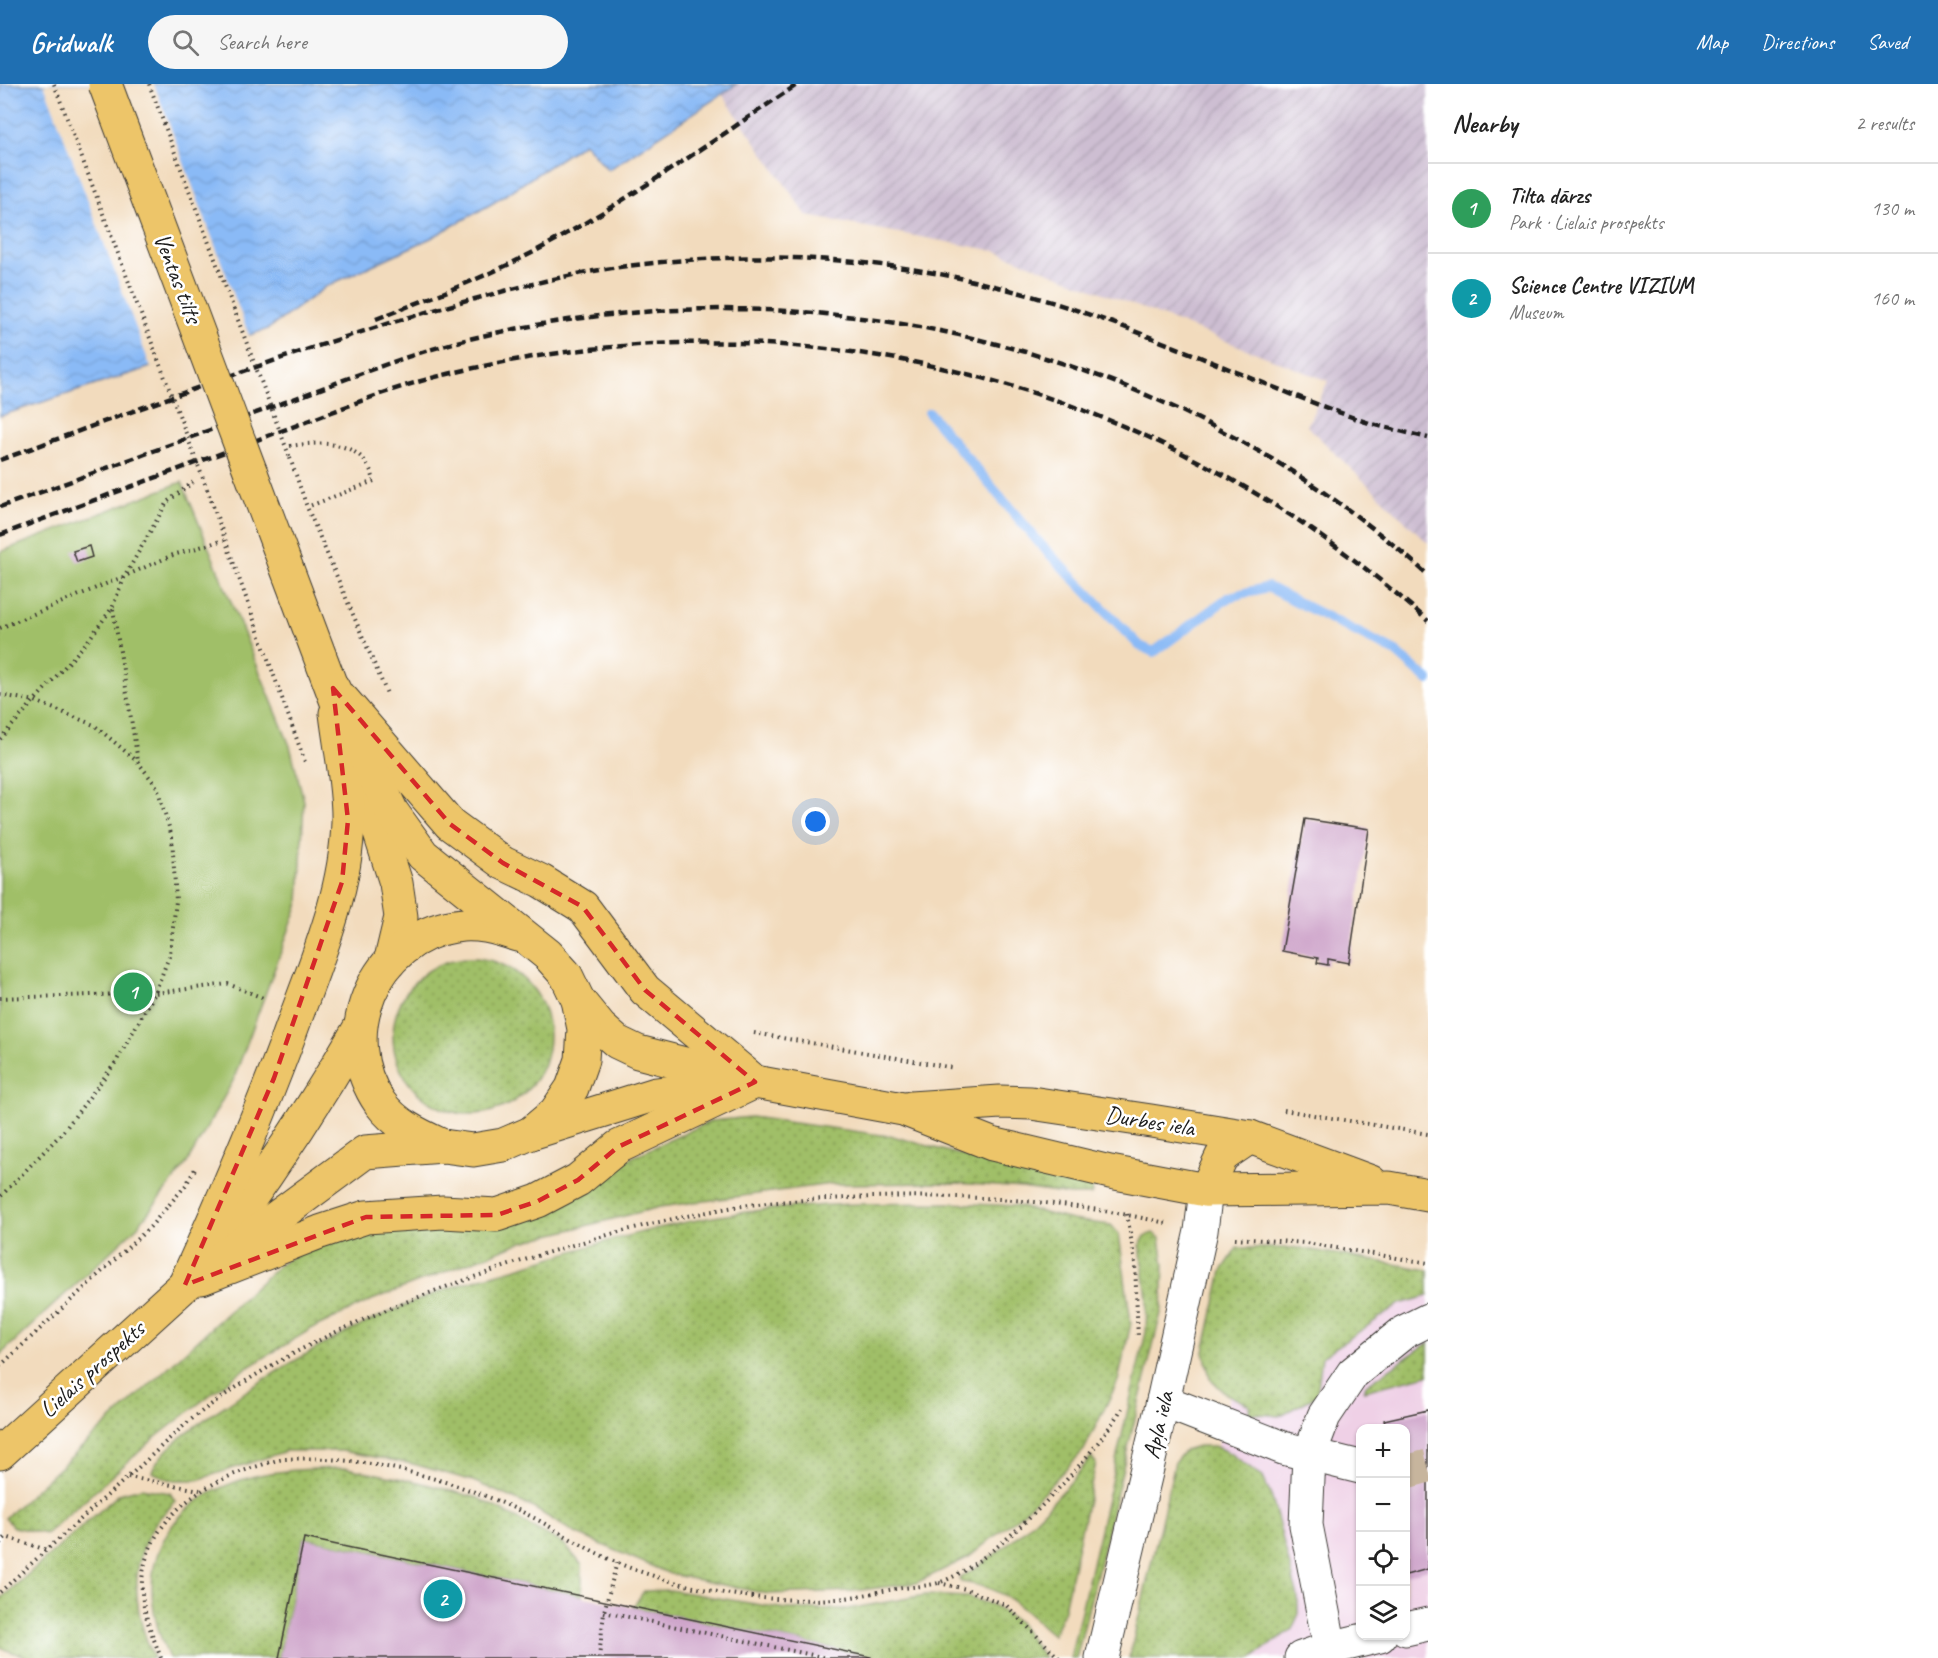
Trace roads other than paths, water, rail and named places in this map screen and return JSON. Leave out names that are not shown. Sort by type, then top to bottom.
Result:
[{"type":"main road","name":"Ventas tilts","points":[[105,84],[333,688]]},
{"type":"main road","points":[[333,688],[392,812],[423,855],[548,954],[560,968],[578,1000],[600,1027],[617,1042],[638,1052],[755,1082]]},
{"type":"main road","points":[[333,688],[396,883],[401,917],[391,959]]},
{"type":"main road","points":[[333,688],[450,824],[503,863],[541,881],[583,907],[645,990],[755,1082]]},
{"type":"main road","points":[[185,1285],[274,1078],[319,954],[342,882],[348,820],[333,688]]},
{"type":"main road","points":[[443,1146],[408,1130],[380,1103],[363,1068],[360,1029],[364,1004],[375,980],[391,959],[420,937],[455,926],[491,926],[526,938]]},
{"type":"main road","points":[[531,1133],[555,1113],[572,1088],[582,1060],[584,1029],[578,1000]]},
{"type":"main road","points":[[185,1285],[267,1178],[324,1091],[360,1029]]},
{"type":"main road","points":[[185,1285],[365,1152],[443,1146],[473,1150],[504,1145],[531,1133],[656,1094],[755,1082]]},
{"type":"main road","points":[[185,1285],[320,1232],[366,1217],[443,1212],[497,1215],[528,1204],[578,1180],[618,1147],[755,1082]]},
{"type":"main road","name":"Durbes iela","points":[[755,1082],[903,1109],[992,1144],[1110,1172],[1206,1190],[1389,1188]]},
{"type":"main road","name":"Durbes iela","points":[[903,1109],[1000,1102],[1031,1103],[1250,1137],[1389,1188],[1428,1195]]},
{"type":"main road","points":[[1206,1190],[1222,1156],[1250,1137]]},
{"type":"main road","name":"Lielais prospekts","points":[[0,1453],[185,1285]]},
{"type":"street","name":"Apļa iela","points":[[1102,1658],[1164,1401],[1201,1231],[1206,1190]]},
{"type":"street","points":[[1362,1640],[1316,1653],[1306,1524],[1309,1456],[1324,1416],[1353,1373],[1404,1332],[1428,1320]]},
{"type":"street","points":[[1164,1401],[1309,1456],[1356,1466]]},
{"type":"street","points":[[1410,1628],[1428,1624]]},
{"type":"water","points":[[0,84],[737,84],[608,170],[584,143],[493,203],[431,238],[327,286],[268,329],[0,416]]},
{"type":"waterway","points":[[929,413],[1042,546],[1140,646],[1154,652],[1229,597],[1268,587],[1396,652],[1428,680]]},
{"type":"tunnel","points":[[1410,1471],[1428,1466]]},
{"type":"railway","points":[[376,319],[482,277],[543,247],[641,189],[798,84]]},
{"type":"railway","points":[[0,460],[218,380],[328,343],[508,290],[627,266],[720,258],[767,257],[907,268],[1043,299],[1131,330],[1359,420],[1428,438]]},
{"type":"railway","points":[[0,507],[439,347],[588,317],[718,309],[847,316],[974,338],[1097,376],[1215,427],[1326,494],[1428,575]]},
{"type":"railway","points":[[0,535],[364,400],[427,379],[580,350],[712,343],[842,351],[969,374],[1092,414],[1211,468],[1323,537],[1428,621]]},
{"type":"place","name":"Tilta dārzs","points":[[133,992]]},
{"type":"place","name":"Science Centre VIZIUM","points":[[443,1599]]}]
